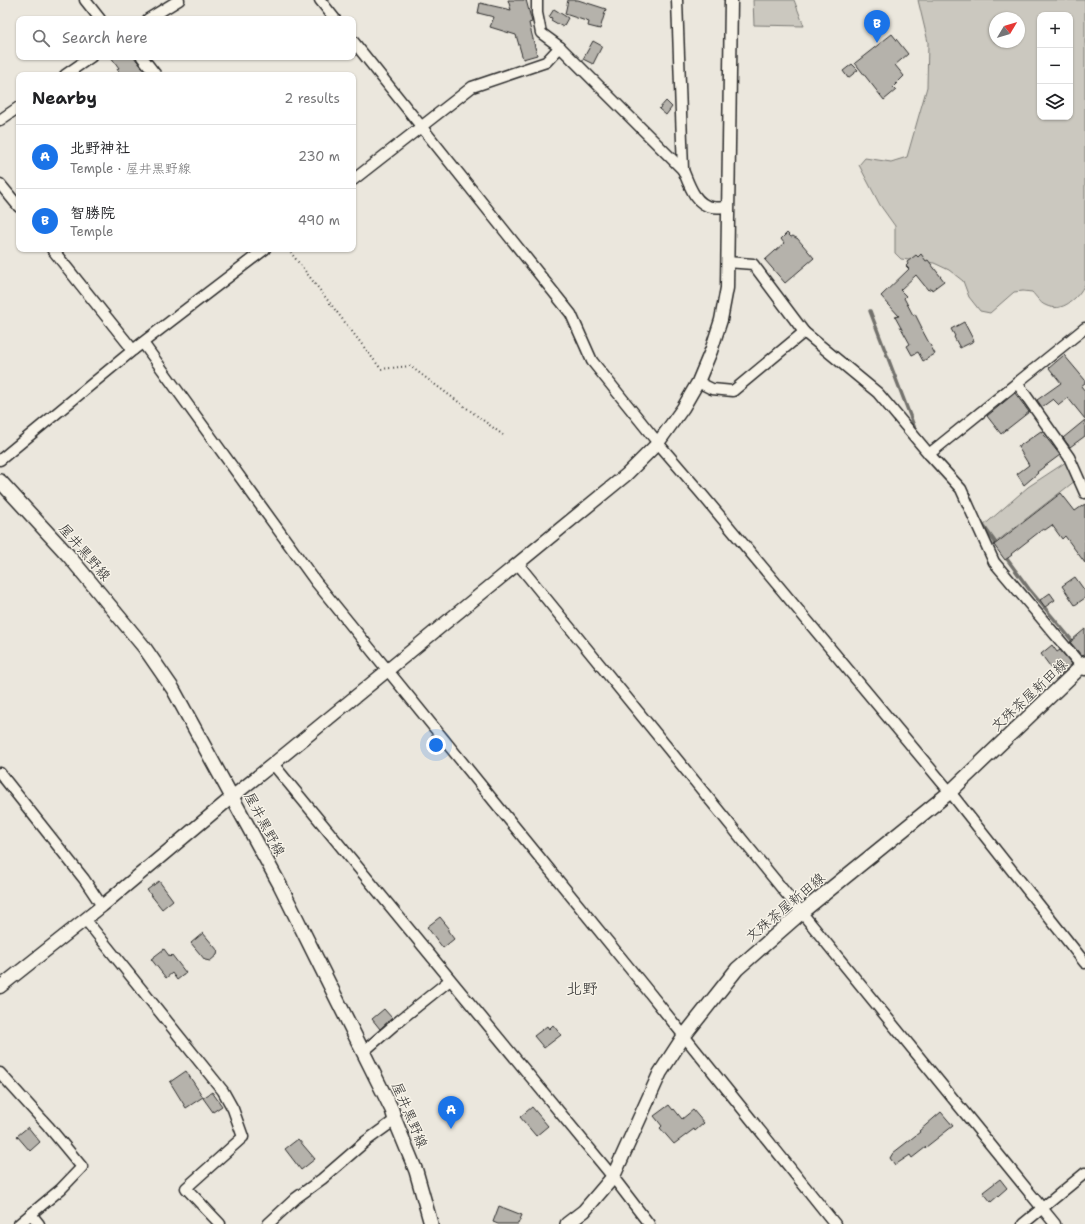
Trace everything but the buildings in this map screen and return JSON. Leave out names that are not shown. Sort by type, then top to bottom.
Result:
[{"type":"main road","name":"屋井黒野線","points":[[0,481],[68,555],[144,647],[173,689],[280,885],[392,1110],[416,1170],[431,1224]]},
{"type":"main road","name":"文殊茶屋新田線","points":[[567,1224],[584,1211],[613,1177],[660,1073],[684,1036],[737,969],[802,912],[950,792],[1084,667]]},
{"type":"street","points":[[85,0],[98,16]]},
{"type":"street","points":[[153,16],[179,0]]},
{"type":"street","points":[[320,0],[333,16]]},
{"type":"street","points":[[537,0],[537,13],[541,33],[560,47],[683,170]]},
{"type":"street","points":[[677,0],[683,170],[692,191],[701,203],[710,207],[728,207]]},
{"type":"street","points":[[0,986],[102,906],[232,797],[518,564],[626,474],[658,443],[683,408],[698,382],[711,351],[721,320],[726,288],[727,262],[731,0]]},
{"type":"street","points":[[356,45],[420,127],[571,314],[592,361],[658,443],[950,792],[1085,963]]},
{"type":"street","points":[[356,178],[472,87],[546,62],[560,47]]},
{"type":"street","points":[[69,72],[87,60]]},
{"type":"street","points":[[144,60],[154,72]]},
{"type":"street","points":[[0,120],[16,109]]},
{"type":"street","points":[[0,184],[16,204]]},
{"type":"street","points":[[54,252],[133,350]]},
{"type":"street","points":[[0,460],[133,350],[261,252]]},
{"type":"street","points":[[727,262],[753,264],[804,332],[878,393],[929,454],[961,489],[994,562],[1084,667]]},
{"type":"street","points":[[929,454],[1085,328]]},
{"type":"street","points":[[698,382],[712,389],[733,391],[804,332]]},
{"type":"street","points":[[143,343],[316,582],[684,1036],[834,1224]]},
{"type":"street","points":[[1017,383],[1069,457],[1085,493]]},
{"type":"street","points":[[518,564],[1055,1224]]},
{"type":"street","points":[[274,764],[613,1177],[649,1224]]},
{"type":"street","points":[[0,773],[84,879],[102,906]]},
{"type":"street","points":[[85,919],[223,1091],[233,1109],[243,1137],[186,1188],[220,1224]]},
{"type":"street","points":[[364,1052],[400,1020],[450,980]]},
{"type":"street","points":[[0,1073],[48,1126],[82,1167],[19,1224]]},
{"type":"street","points":[[268,1224],[296,1198],[322,1179],[366,1141],[395,1120]]},
{"type":"street","points":[[1023,1224],[1085,1173]]},
{"type":"street","points":[[31,1214],[39,1224]]},
{"type":"path","points":[[290,252],[380,369],[410,366],[503,435]]},
{"type":"shaded area","points":[[753,0],[794,0],[804,26],[754,25]]},
{"type":"shaded area","points":[[918,0],[1085,0],[1085,284],[1074,299],[1069,303],[1063,306],[1051,307],[1043,304],[1032,292],[1023,291],[1014,292],[990,313],[980,311],[969,297],[963,281],[949,270],[934,263],[901,259],[895,253],[895,226],[880,205],[859,165],[865,158],[891,162],[907,157],[927,87],[928,42]]},
{"type":"shaded area","points":[[1066,462],[1075,481],[991,546],[982,527],[1028,487]]},
{"type":"waterway","points":[[870,311],[917,434]]},
{"type":"waterway","points":[[980,521],[998,546]]},
{"type":"waterway","points":[[1004,555],[1029,589],[1075,644]]},
{"type":"place","name":"智勝院","points":[[877,43]]},
{"type":"place","name":"北野神社","points":[[451,1129]]},
{"type":"district","name":"北野","points":[[582,988]]}]
